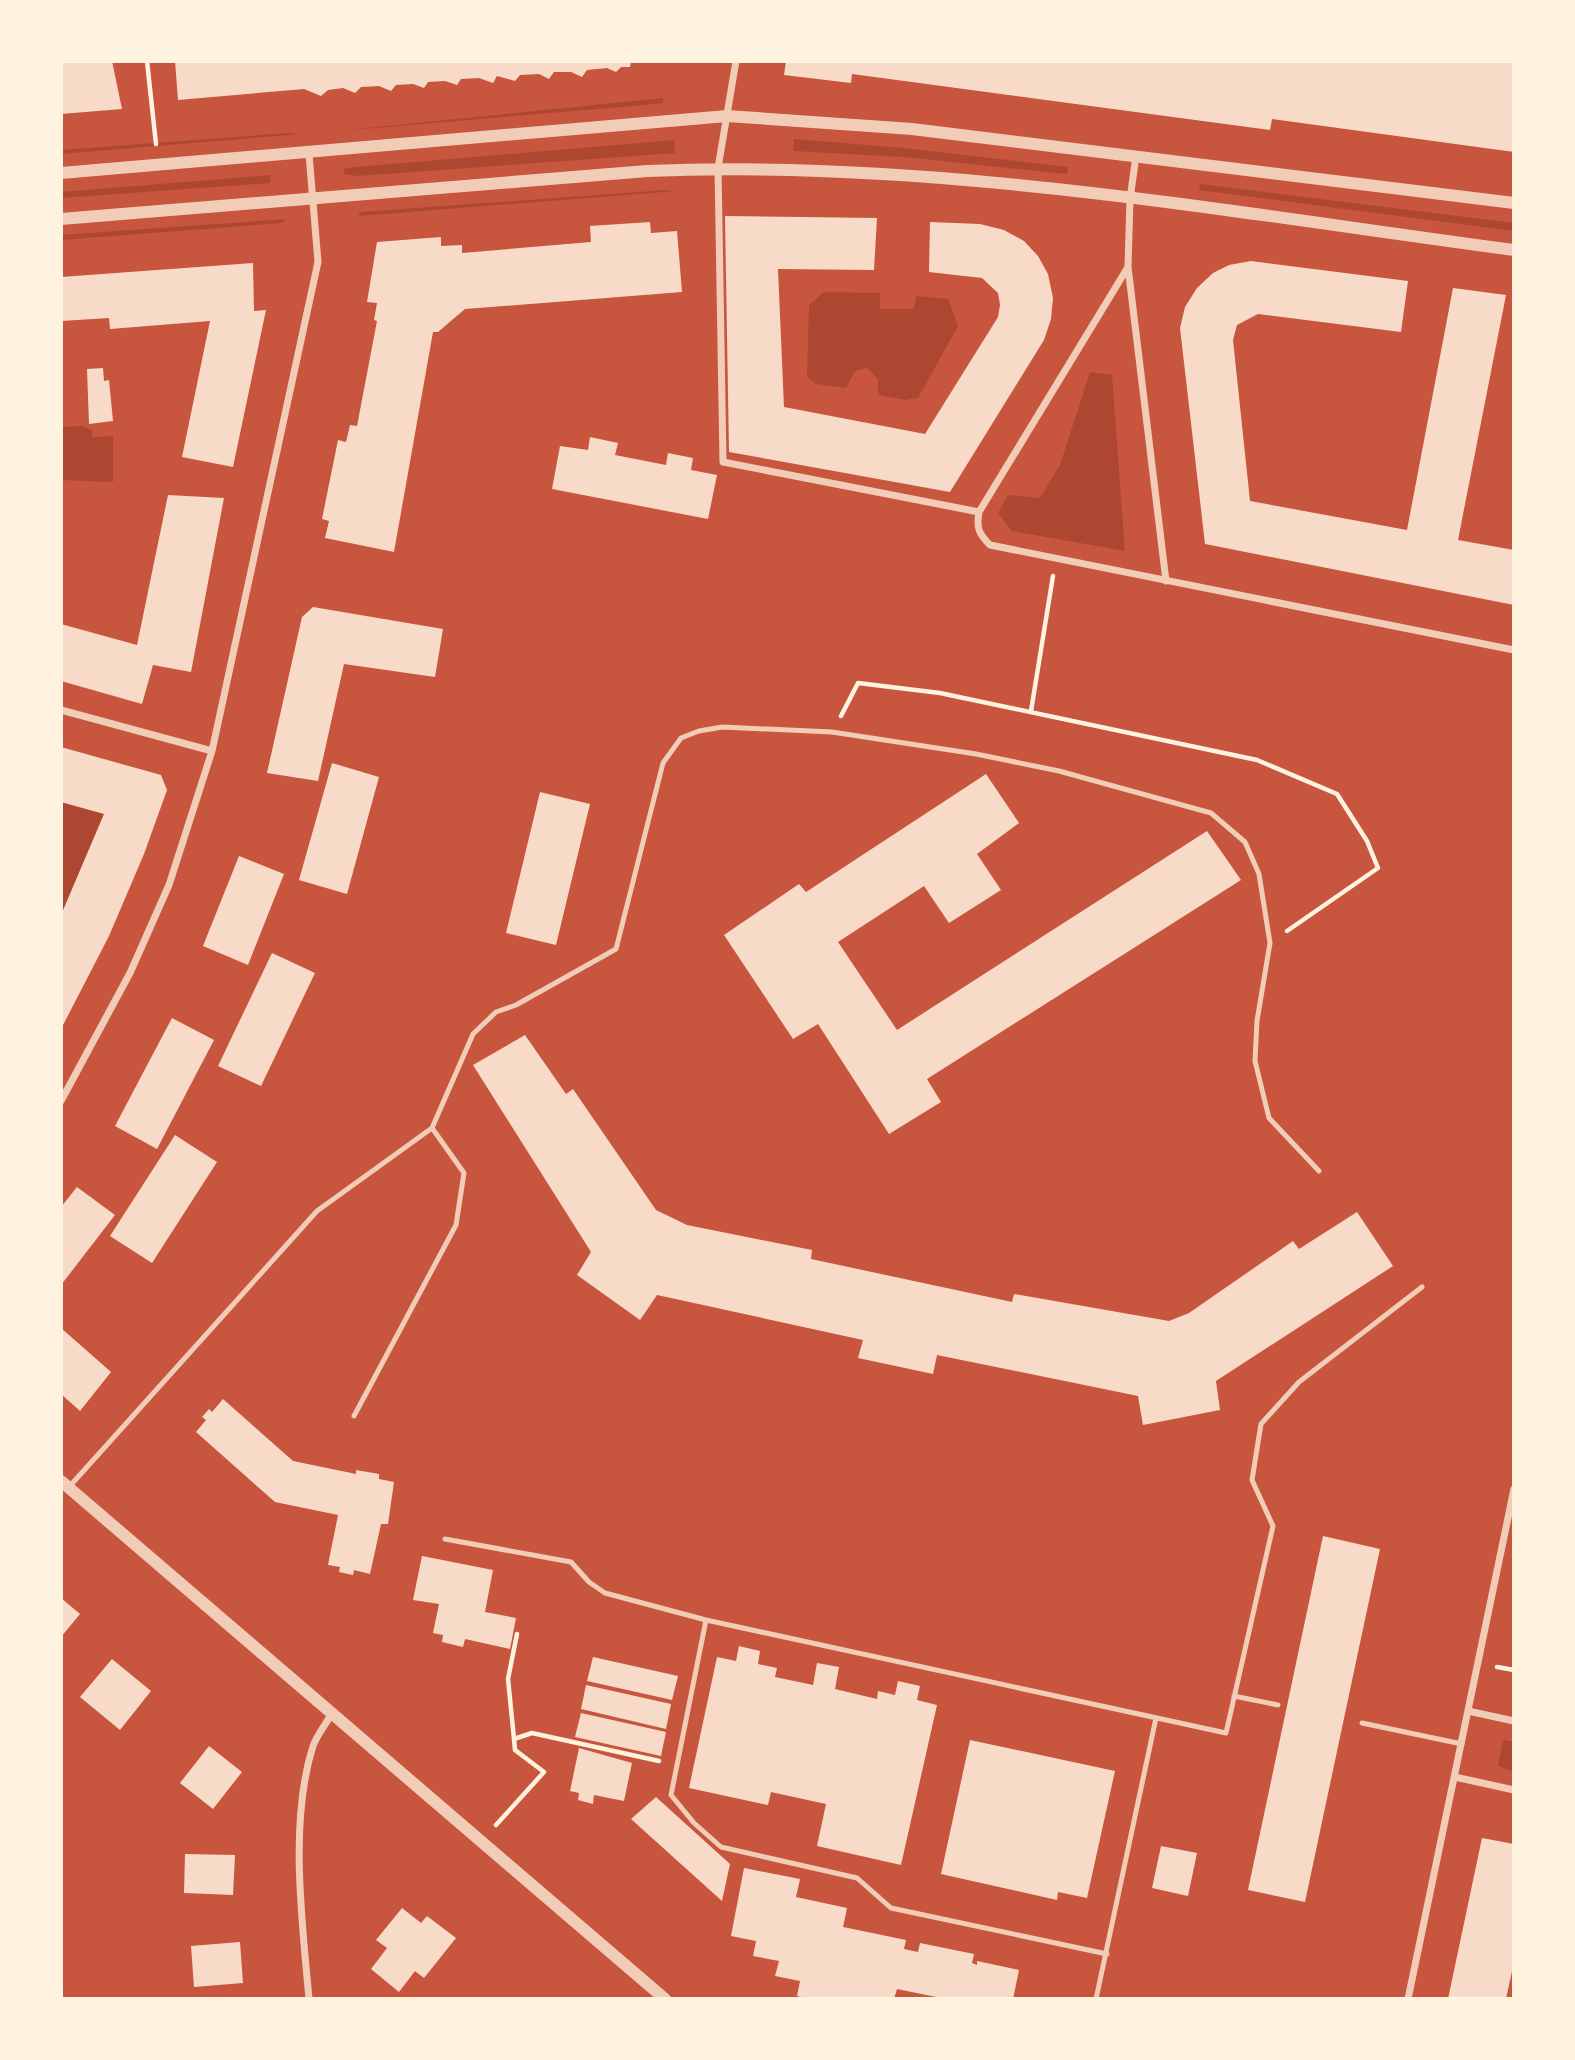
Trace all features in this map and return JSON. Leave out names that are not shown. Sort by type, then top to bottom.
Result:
[{"type":"street","points":[[736,61],[718,168],[723,461],[979,512]]},
{"type":"street","points":[[61,173],[309,154],[727,116],[912,129],[1514,202]]},
{"type":"street","points":[[61,1101],[130,973],[169,885],[212,751],[260,544],[318,262],[309,154]]},
{"type":"street","points":[[1136,156],[1130,199],[1128,267],[1166,581]]},
{"type":"street","points":[[61,219],[647,171],[718,168],[843,170],[1130,199],[1514,250]]},
{"type":"street","points":[[1128,267],[979,512],[977,524],[980,535],[990,545],[1056,561],[1514,650]]},
{"type":"street","points":[[61,710],[212,751]]},
{"type":"street","points":[[65,1484],[665,1999]]},
{"type":"street","points":[[1408,1999],[1514,1489]]},
{"type":"street","points":[[1468,1712],[1514,1721]]},
{"type":"street","points":[[309,1999],[300,1905],[302,1805],[314,1745],[332,1713]]},
{"type":"street","points":[[1455,1777],[1514,1790]]},
{"type":"lane","points":[[65,1484],[317,1211],[432,1128],[473,1034],[496,1012],[516,1005],[617,948],[663,763],[681,738],[722,727],[832,732],[976,754],[1059,771],[1211,813],[1245,842],[1259,874],[1270,943],[1257,1021],[1255,1061],[1269,1118],[1319,1171]]},
{"type":"lane","points":[[354,1416],[456,1225],[464,1173],[432,1128]]},
{"type":"lane","points":[[445,1539],[571,1562],[605,1593],[706,1620],[1226,1733],[1273,1526],[1252,1480],[1261,1424],[1299,1382],[1422,1287]]},
{"type":"lane","points":[[706,1620],[671,1795],[694,1823],[721,1847],[857,1878],[891,1908],[1107,1954]]},
{"type":"lane","points":[[1234,1696],[1278,1705]]},
{"type":"lane","points":[[1096,1999],[1156,1718]]},
{"type":"lane","points":[[1362,1723],[1462,1744]]},
{"type":"path","points":[[147,61],[159,166]]},
{"type":"path","points":[[1031,711],[1056,561]]},
{"type":"path","points":[[832,732],[858,683],[940,693],[1257,760],[1337,794],[1367,841],[1378,868],[1270,943]]},
{"type":"path","points":[[481,1841],[544,1772],[516,1750],[508,1679],[517,1634]]},
{"type":"path","points":[[514,1739],[531,1733],[677,1765]]},
{"type":"shaded area","points":[[663,98],[663,103],[644,105],[328,132]]},
{"type":"shaded area","points":[[300,134],[61,154],[61,150]]},
{"type":"shaded area","points":[[794,139],[904,148],[1068,167],[1067,174],[904,157],[793,151]]},
{"type":"shaded area","points":[[674,140],[675,153],[358,176],[343,174],[345,168]]},
{"type":"shaded area","points":[[270,175],[270,183],[61,198],[61,192]]},
{"type":"shaded area","points":[[1200,184],[1514,223],[1514,231],[1199,190]]},
{"type":"shaded area","points":[[676,191],[359,216],[360,212]]},
{"type":"shaded area","points":[[287,219],[281,223],[61,240],[61,235]]},
{"type":"shaded area","points":[[824,292],[880,293],[880,309],[914,309],[916,296],[948,299],[958,326],[918,398],[905,400],[878,395],[878,379],[867,368],[855,371],[846,388],[816,384],[807,377],[809,305]]},
{"type":"shaded area","points":[[1090,372],[1112,375],[1125,551],[1012,531],[998,513],[1008,495],[1040,498],[1060,465]]},
{"type":"shaded area","points":[[83,426],[92,430],[92,437],[113,436],[113,482],[61,480],[61,427]]},
{"type":"shaded area","points":[[61,802],[104,814],[61,915]]},
{"type":"shaded area","points":[[1503,1740],[1514,1742],[1514,1772],[1498,1766]]},
{"type":"building","points":[[61,61],[112,61],[122,109],[61,114]]},
{"type":"building","points":[[175,61],[631,61],[630,67],[621,67],[616,72],[607,68],[587,70],[582,77],[571,72],[554,72],[549,79],[539,74],[520,75],[515,81],[497,76],[493,83],[479,78],[461,79],[457,85],[445,81],[428,82],[424,88],[413,84],[396,85],[391,91],[379,86],[361,87],[355,93],[343,88],[328,90],[321,96],[304,89],[178,100]]},
{"type":"building","points":[[786,61],[1514,61],[1514,152],[1272,119],[1270,130],[852,74],[851,83],[784,75]]},
{"type":"building","points":[[725,216],[877,218],[874,270],[778,269],[784,407],[925,434],[998,317],[1000,305],[998,293],[982,278],[929,272],[930,222],[980,224],[1004,230],[1024,241],[1038,256],[1048,274],[1053,298],[1051,319],[1044,340],[950,492],[729,452]]},
{"type":"building","points":[[650,222],[651,233],[677,231],[682,292],[465,309],[438,332],[433,332],[394,552],[325,538],[329,521],[322,519],[338,440],[346,442],[350,425],[357,426],[377,321],[374,320],[377,303],[367,302],[377,242],[441,237],[441,246],[462,245],[462,253],[591,242],[590,226]]},
{"type":"building","points":[[1251,261],[1408,281],[1401,332],[1258,314],[1237,325],[1233,340],[1250,501],[1407,530],[1453,288],[1506,295],[1458,540],[1514,550],[1514,605],[1205,544],[1180,328],[1185,307],[1197,288],[1213,273],[1229,265]]},
{"type":"building","points":[[253,263],[254,311],[266,310],[233,467],[182,457],[210,321],[110,329],[109,318],[61,321],[61,277]]},
{"type":"building","points":[[103,368],[104,381],[109,380],[113,421],[89,424],[87,369]]},
{"type":"building","points":[[590,437],[618,443],[615,455],[666,465],[668,453],[693,458],[691,470],[717,475],[708,519],[552,489],[560,446],[588,450]]},
{"type":"building","points":[[168,495],[224,498],[191,672],[153,665],[142,704],[61,681],[61,624],[137,645]]},
{"type":"building","points":[[313,607],[443,629],[435,677],[344,664],[318,781],[267,773],[302,617]]},
{"type":"building","points":[[61,747],[161,775],[167,790],[144,854],[109,936],[61,1029],[61,915],[104,814],[61,802]]},
{"type":"building","points":[[332,763],[379,777],[347,894],[299,880]]},
{"type":"building","points":[[986,774],[1019,823],[977,854],[1001,890],[949,923],[924,886],[838,942],[897,1030],[1207,831],[1241,880],[927,1079],[941,1102],[889,1134],[818,1024],[793,1039],[724,935],[799,884],[806,892]]},
{"type":"building","points":[[540,792],[590,804],[556,945],[506,933]]},
{"type":"building","points":[[239,856],[284,874],[248,965],[203,946]]},
{"type":"building","points":[[272,953],[315,973],[261,1086],[218,1066]]},
{"type":"building","points":[[172,1018],[214,1040],[157,1149],[115,1126]]},
{"type":"building","points":[[525,1035],[566,1094],[573,1089],[656,1210],[687,1225],[812,1250],[811,1259],[1012,1302],[1014,1294],[1169,1321],[1189,1313],[1293,1241],[1299,1249],[1357,1212],[1393,1266],[1216,1381],[1220,1410],[1143,1425],[1138,1396],[937,1355],[933,1374],[858,1358],[863,1340],[657,1295],[640,1320],[577,1275],[591,1252],[473,1065]]},
{"type":"building","points":[[175,1135],[217,1162],[152,1263],[110,1236]]},
{"type":"building","points":[[77,1187],[115,1215],[61,1285],[61,1207]]},
{"type":"building","points":[[61,1328],[111,1372],[80,1411],[61,1394]]},
{"type":"building","points":[[223,1399],[293,1461],[356,1474],[356,1470],[379,1474],[379,1479],[394,1482],[388,1524],[381,1524],[370,1574],[354,1570],[353,1575],[339,1572],[340,1567],[328,1565],[338,1515],[275,1502],[196,1432],[206,1420],[202,1417],[209,1409],[212,1412]]},
{"type":"building","points":[[1323,1536],[1380,1549],[1305,1902],[1248,1890]]},
{"type":"building","points":[[422,1556],[493,1570],[485,1612],[516,1618],[510,1649],[465,1639],[463,1647],[442,1642],[443,1635],[433,1633],[439,1604],[413,1600]]},
{"type":"building","points":[[61,1598],[80,1614],[61,1637]]},
{"type":"building","points":[[739,1646],[760,1651],[758,1664],[777,1668],[775,1677],[813,1685],[817,1663],[839,1667],[835,1689],[877,1699],[878,1691],[895,1695],[898,1681],[920,1686],[917,1700],[937,1705],[901,1865],[817,1846],[826,1804],[771,1792],[768,1805],[689,1788],[717,1657],[736,1661]]},
{"type":"building","points":[[593,1657],[678,1676],[672,1700],[587,1681]]},
{"type":"building","points":[[112,1659],[151,1691],[120,1730],[80,1697]]},
{"type":"building","points":[[586,1685],[671,1704],[666,1729],[581,1709]]},
{"type":"building","points":[[581,1713],[666,1732],[661,1756],[575,1737]]},
{"type":"building","points":[[970,1740],[1115,1771],[1087,1898],[1058,1892],[1057,1900],[941,1874]]},
{"type":"building","points":[[209,1746],[242,1772],[213,1809],[180,1783]]},
{"type":"building","points":[[579,1748],[632,1763],[624,1801],[594,1795],[593,1804],[578,1800],[579,1793],[570,1791]]},
{"type":"building","points":[[656,1797],[730,1864],[722,1901],[631,1819]]},
{"type":"building","points":[[1482,1838],[1514,1844],[1514,1962],[1506,1999],[1448,1999]]},
{"type":"building","points":[[1161,1846],[1197,1853],[1188,1896],[1152,1888]]},
{"type":"building","points":[[185,1854],[235,1855],[233,1895],[184,1893]]},
{"type":"building","points":[[744,1868],[800,1879],[796,1897],[847,1908],[843,1927],[906,1940],[904,1949],[918,1952],[920,1943],[974,1954],[972,1963],[977,1965],[977,1961],[1019,1970],[1013,1999],[946,1999],[897,1989],[894,1999],[811,1999],[797,1996],[800,1981],[775,1976],[779,1961],[753,1956],[756,1941],[731,1936]]},
{"type":"building","points":[[402,1908],[421,1923],[427,1916],[456,1938],[424,1978],[415,1971],[399,1992],[371,1969],[387,1948],[376,1940]]},
{"type":"building","points":[[240,1942],[243,1983],[194,1987],[191,1946]]}]
